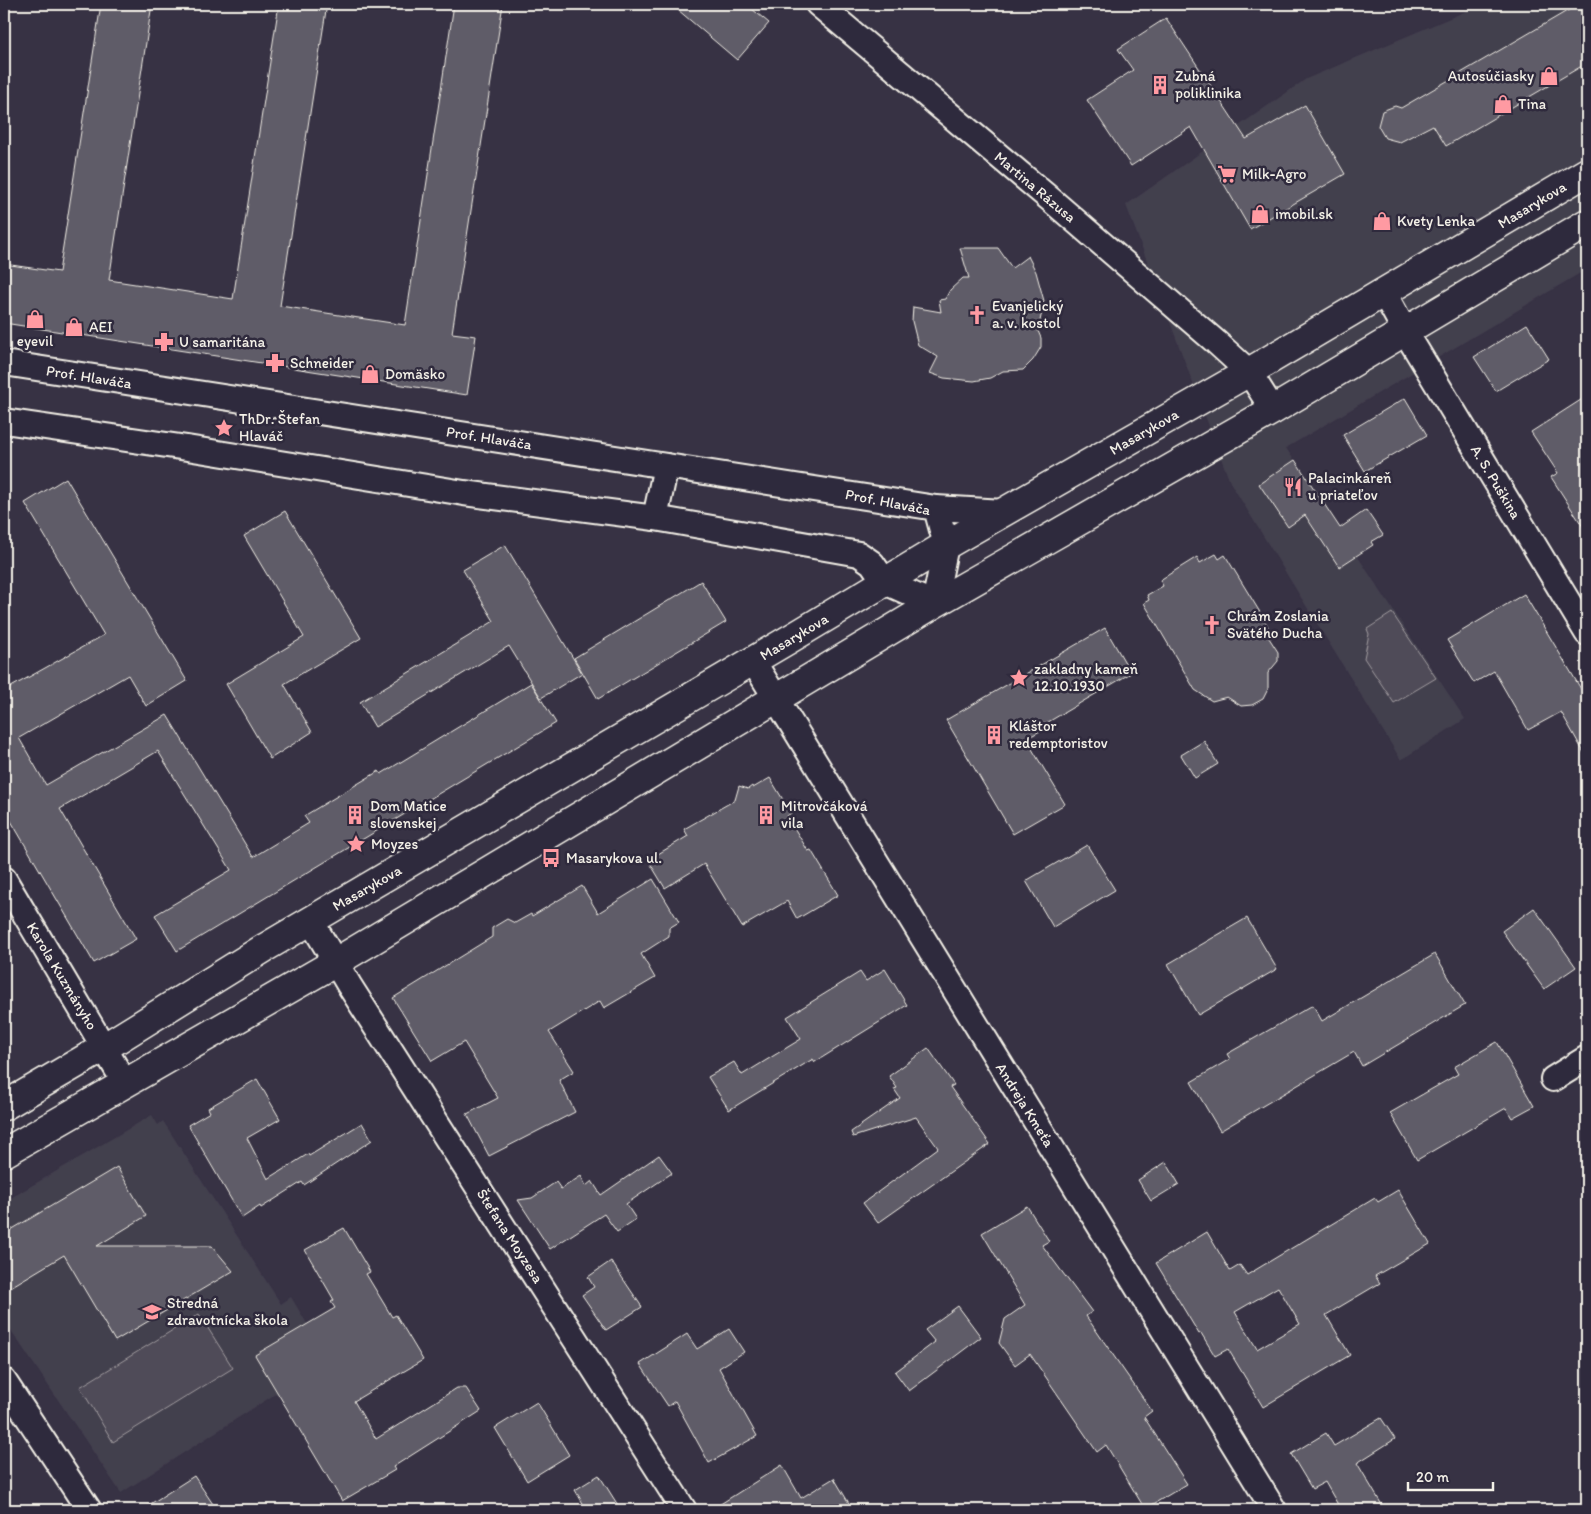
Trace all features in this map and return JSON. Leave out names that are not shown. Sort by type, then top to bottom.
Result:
[{"type":"main road","name":"Masarykova","points":[[4,1106],[946,545],[1249,372],[1587,172]]},
{"type":"main road","points":[[4,1153],[124,1082],[336,962],[934,604],[1273,410],[1587,223]]},
{"type":"street","name":"Martina Rázusa","points":[[818,4],[1065,212],[1249,372],[1273,410]]},
{"type":"street","name":"A. S. Puškina","points":[[1384,293],[1587,633]]},
{"type":"street","name":"Prof. Hlaváča","points":[[4,363],[936,508],[946,545]]},
{"type":"street","points":[[4,421],[187,448],[464,493],[655,518],[858,554],[872,563],[885,582],[934,604],[946,545]]},
{"type":"street","points":[[655,518],[666,466]]},
{"type":"street","points":[[936,508],[1004,512]]},
{"type":"street","name":"Andreja Kmeťa","points":[[753,661],[1274,1510]]},
{"type":"street","name":"Karola Kuzmányho","points":[[4,880],[105,1047],[124,1082]]},
{"type":"street","name":"Štefana Moyzesa","points":[[312,921],[336,962],[684,1510]]},
{"type":"street","points":[[1553,1079],[1587,1058]]},
{"type":"street","points":[[4,1381],[89,1510]]},
{"type":"shaded area","points":[[1483,4],[1587,4],[1587,269],[1286,448],[1465,719],[1401,760],[1230,482],[1126,205],[1306,79]]},
{"type":"shaded area","points":[[1392,613],[1436,678],[1394,703],[1364,658],[1369,634],[1367,629]]},
{"type":"shaded area","name":"Stredná zdravotnícka škola","points":[[152,1115],[158,1125],[163,1121],[281,1304],[291,1297],[395,1470],[342,1501],[277,1393],[121,1493],[4,1320],[4,1202]]},
{"type":"shaded area","points":[[199,1314],[233,1368],[113,1442],[80,1387]]},
{"type":"building","points":[[101,4],[152,4],[109,280],[233,299],[279,4],[327,4],[280,306],[405,325],[454,4],[503,4],[452,333],[476,336],[467,395],[4,323],[4,264],[59,272]]},
{"type":"building","points":[[671,4],[746,4],[769,23],[737,60]]},
{"type":"building","points":[[1579,4],[1587,4],[1587,63],[1446,146],[1433,125],[1400,142],[1385,138],[1378,126],[1382,111],[1395,106],[1401,108]]},
{"type":"building","points":[[1166,18],[1246,139],[1305,105],[1345,174],[1250,229],[1191,127],[1131,166],[1087,100],[1133,70],[1118,49]]},
{"type":"building","name":"Evanjelický a. v. kostol","points":[[960,248],[998,248],[1012,268],[1028,256],[1036,272],[1044,301],[1038,331],[1041,338],[1041,347],[1033,360],[1023,370],[1003,371],[990,378],[974,381],[944,378],[930,373],[938,357],[918,345],[912,321],[913,307],[941,312],[939,300],[945,299],[950,290],[963,278],[969,278]]},
{"type":"building","points":[[1527,324],[1549,359],[1496,391],[1474,357]]},
{"type":"building","points":[[1587,396],[1587,533],[1551,477],[1558,473],[1531,432]]},
{"type":"building","points":[[1405,398],[1427,435],[1365,471],[1343,435]]},
{"type":"building","points":[[1295,460],[1340,528],[1366,510],[1383,535],[1371,542],[1373,545],[1339,567],[1305,515],[1288,527],[1259,484]]},
{"type":"building","points":[[66,478],[187,681],[146,706],[128,675],[19,738],[46,785],[167,715],[253,857],[309,823],[304,816],[379,771],[381,774],[531,683],[556,723],[177,951],[155,915],[231,870],[158,751],[60,809],[136,939],[94,963],[4,809],[4,691],[104,635],[25,503]]},
{"type":"building","points":[[285,511],[361,638],[284,684],[312,732],[270,759],[226,684],[304,637],[244,536]]},
{"type":"building","points":[[505,545],[582,673],[541,698],[509,646],[375,727],[360,702],[494,621],[463,570]]},
{"type":"building","name":"Chrám Zoslania Svätého Ducha","points":[[1216,554],[1219,559],[1225,555],[1261,614],[1273,636],[1269,638],[1278,652],[1278,661],[1268,673],[1268,689],[1263,699],[1252,705],[1241,706],[1227,697],[1212,701],[1195,690],[1144,603],[1149,600],[1147,595],[1163,586],[1160,580],[1197,557],[1200,563]]},
{"type":"building","points":[[701,581],[726,622],[598,699],[574,658]]},
{"type":"building","points":[[1524,594],[1587,699],[1587,758],[1561,712],[1528,730],[1494,671],[1474,683],[1447,640]]},
{"type":"building","name":"Kláštor redemptoristov","points":[[1105,628],[1131,673],[1038,728],[1040,731],[1026,739],[1065,804],[1013,834],[946,720]]},
{"type":"building","points":[[1204,741],[1218,764],[1195,778],[1181,755]]},
{"type":"building","points":[[770,778],[791,813],[787,816],[808,851],[811,850],[838,895],[797,919],[787,901],[742,927],[704,864],[665,888],[648,860],[688,836],[684,829],[735,800],[739,786],[748,789],[752,786],[753,788]]},
{"type":"building","points":[[1087,845],[1115,890],[1053,927],[1026,881]]},
{"type":"building","points":[[653,879],[679,922],[669,928],[669,936],[641,954],[655,978],[604,1008],[600,1001],[549,1032],[574,1071],[559,1080],[575,1112],[489,1156],[467,1114],[498,1098],[464,1042],[432,1061],[393,998],[492,937],[492,928],[507,919],[515,923],[531,914],[532,916],[582,886],[598,913]]},
{"type":"building","points":[[1534,908],[1576,967],[1544,989],[1502,931]]},
{"type":"building","points":[[1247,918],[1277,969],[1198,1015],[1168,964]]},
{"type":"building","points":[[1435,954],[1465,1005],[1362,1066],[1354,1052],[1220,1131],[1191,1082],[1230,1059],[1227,1054],[1313,1005],[1322,1021]]},
{"type":"building","points":[[885,969],[907,1005],[815,1062],[813,1059],[729,1110],[708,1077],[734,1062],[742,1075],[801,1039],[787,1017],[860,972],[866,981]]},
{"type":"building","points":[[1497,1042],[1534,1106],[1512,1118],[1506,1108],[1417,1160],[1390,1113],[1458,1074],[1454,1067]]},
{"type":"building","points":[[928,1048],[954,1085],[950,1087],[990,1144],[878,1223],[863,1203],[938,1148],[916,1117],[853,1137],[851,1132],[900,1098],[894,1089],[897,1088],[889,1076]]},
{"type":"building","points":[[257,1079],[280,1119],[247,1138],[268,1179],[362,1123],[372,1140],[304,1185],[302,1182],[242,1218],[188,1125],[210,1112],[208,1108]]},
{"type":"building","points":[[659,1155],[672,1173],[626,1204],[636,1219],[617,1232],[604,1214],[550,1249],[518,1200],[532,1198],[556,1182],[561,1189],[581,1176],[586,1186],[592,1181],[601,1195]]},
{"type":"building","points":[[1166,1162],[1179,1184],[1151,1201],[1138,1180]]},
{"type":"building","name":"Stredná zdravotnícka škola","points":[[117,1167],[146,1216],[97,1246],[212,1246],[233,1271],[115,1341],[64,1255],[4,1291],[4,1234]]},
{"type":"building","points":[[1398,1190],[1430,1244],[1375,1276],[1380,1283],[1326,1315],[1350,1355],[1263,1407],[1228,1349],[1215,1356],[1201,1333],[1199,1334],[1156,1263],[1207,1232],[1230,1271],[1240,1265],[1247,1275],[1375,1198],[1378,1202]],"holes":[[[1278,1287],[1300,1324],[1257,1349],[1235,1312]]]},
{"type":"building","points":[[1027,1206],[1049,1241],[1042,1245],[1092,1312],[1086,1316],[1152,1411],[1144,1417],[1187,1484],[1145,1509],[1106,1445],[1097,1452],[1030,1354],[1015,1365],[999,1343],[1005,1319],[1025,1305],[982,1233]]},
{"type":"building","points":[[344,1228],[370,1272],[366,1274],[392,1317],[396,1315],[423,1360],[354,1401],[376,1439],[457,1388],[466,1388],[481,1411],[393,1467],[395,1470],[342,1501],[255,1355],[335,1308],[331,1302],[334,1300],[305,1250]]},
{"type":"building","points":[[611,1261],[642,1307],[606,1330],[582,1295],[594,1287],[588,1277]]},
{"type":"building","points":[[958,1306],[981,1337],[909,1391],[895,1372],[935,1342],[925,1330]]},
{"type":"building","points":[[729,1329],[744,1352],[719,1368],[757,1436],[709,1463],[675,1401],[668,1406],[640,1364],[687,1334],[697,1349]]},
{"type":"building","points":[[537,1402],[569,1455],[527,1481],[495,1428]]},
{"type":"building","points":[[1381,1418],[1395,1439],[1357,1463],[1385,1510],[1341,1510],[1325,1482],[1312,1489],[1291,1454],[1326,1433],[1334,1446]]},
{"type":"building","points":[[782,1465],[801,1498],[834,1478],[853,1510],[711,1510]]},
{"type":"building","points":[[599,1475],[621,1510],[587,1510],[575,1490]]},
{"type":"building","points":[[194,1476],[217,1510],[141,1510]]},
{"type":"place","name":"Autosúčiasky","points":[[1549,76]]},
{"type":"place","name":"Zubná poliklinika","points":[[1160,85]]},
{"type":"place","name":"Tina","points":[[1503,104]]},
{"type":"place","name":"Milk-Agro","points":[[1227,174]]},
{"type":"place","name":"imobil.sk","points":[[1260,214]]},
{"type":"place","name":"Kvety Lenka","points":[[1382,221]]},
{"type":"place","name":"Evanjelický a. v. kostol","points":[[977,315]]},
{"type":"place","name":"eyevil","points":[[35,319]]},
{"type":"place","name":"AEI","points":[[74,327]]},
{"type":"place","name":"U samaritána","points":[[164,342]]},
{"type":"place","name":"Schneider","points":[[275,363]]},
{"type":"place","name":"Domäsko","points":[[370,374]]},
{"type":"place","name":"ThDr. Štefan Hlaváč","points":[[224,428]]},
{"type":"place","name":"Palacinkáreň u priateľov","points":[[1293,487]]},
{"type":"place","name":"Chrám Zoslania Svätého Ducha","points":[[1212,625]]},
{"type":"place","name":"zakladny kameň 12.10.1930","points":[[1019,678]]},
{"type":"place","name":"Kláštor redemptoristov","points":[[994,735]]},
{"type":"place","name":"Dom Matice slovenskej","points":[[355,815]]},
{"type":"place","name":"Mitrovčáková vila","points":[[766,815]]},
{"type":"place","name":"Moyzes","points":[[356,844]]},
{"type":"place","name":"Masarykova ul.","points":[[551,858]]},
{"type":"place","name":"Stredná zdravotnícka škola","points":[[152,1312]]}]
